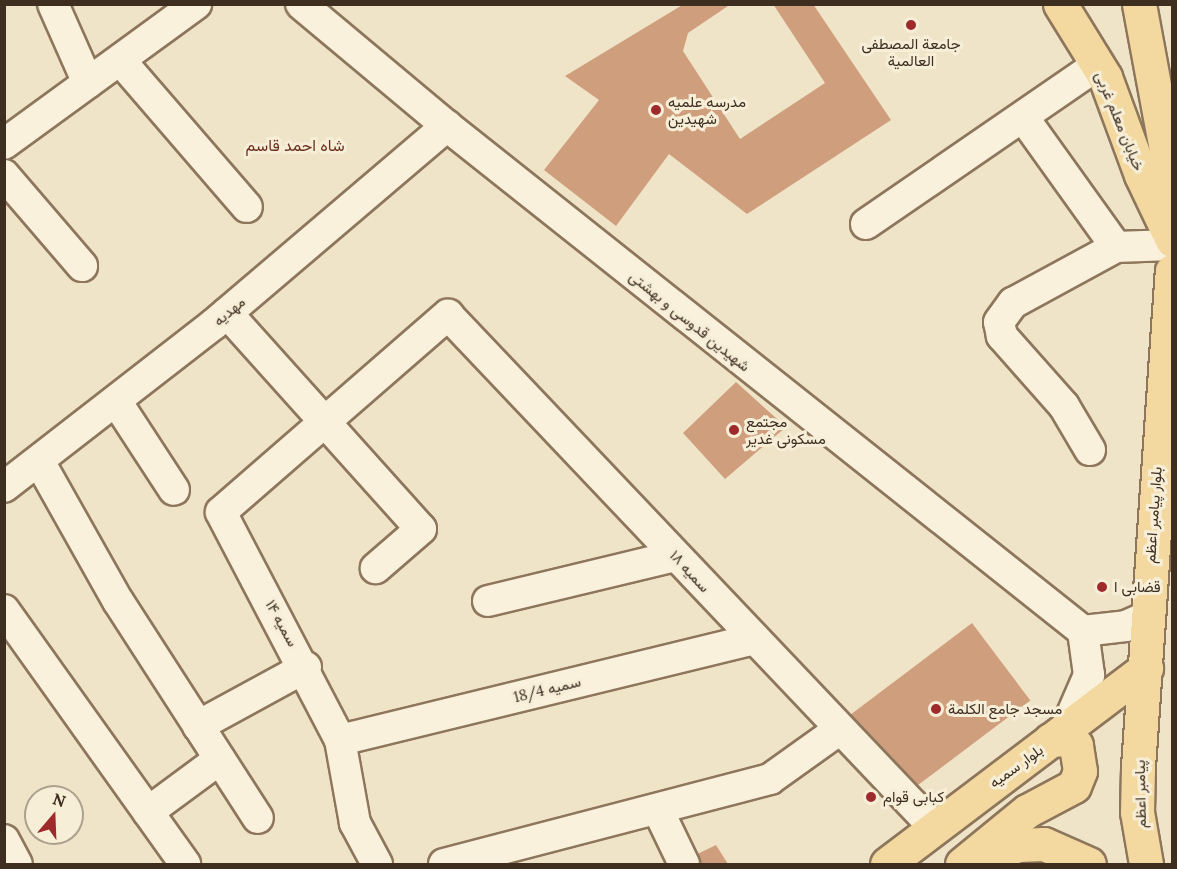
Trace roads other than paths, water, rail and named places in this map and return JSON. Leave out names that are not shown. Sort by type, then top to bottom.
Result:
[{"type":"main road","name":"خیابان معلم غربی","points":[[1060,4],[1097,65],[1173,243]]},
{"type":"main road","points":[[1139,4],[1173,182]]},
{"type":"main road","name":"بلوار پیامبر اعظم","points":[[1141,724],[1173,271]]},
{"type":"main road","name":"بلوار سمیه","points":[[887,864],[933,826],[1146,668]]},
{"type":"main road","name":"پیامبر اعظم","points":[[1141,724],[1137,812],[1146,864]]},
{"type":"main road","points":[[963,864],[1027,811],[1074,786],[1080,771],[1076,745],[1058,734]]},
{"type":"main road","points":[[963,864],[1018,844],[1044,844],[1089,864]]},
{"type":"street","points":[[53,4],[88,83]]},
{"type":"street","points":[[4,144],[196,4]]},
{"type":"street","name":"شهیدین قدوسی و بهشتی","points":[[301,4],[447,126],[1083,631]]},
{"type":"street","points":[[120,60],[247,207]]},
{"type":"street","points":[[866,224],[1097,65]]},
{"type":"street","points":[[1023,117],[1116,247]]},
{"type":"street","name":"مهدیه","points":[[4,487],[227,313],[447,126]]},
{"type":"street","points":[[4,175],[82,266]]},
{"type":"street","points":[[1090,450],[1064,406],[1002,336],[999,322],[1013,303],[1116,247],[1173,243]]},
{"type":"street","points":[[227,313],[323,425],[421,529],[376,568]]},
{"type":"street","name":"سمیه ۱۸","points":[[323,425],[448,315],[933,826]]},
{"type":"street","points":[[116,401],[174,490]]},
{"type":"street","name":"سمیه ۱۴","points":[[323,425],[220,512],[306,667],[340,740],[355,823],[377,864]]},
{"type":"street","points":[[39,461],[118,601],[258,818]]},
{"type":"street","points":[[488,601],[676,556]]},
{"type":"street","points":[[4,610],[185,864]]},
{"type":"street","points":[[1058,734],[1089,675],[1083,631],[1126,626],[1148,616]]},
{"type":"street","name":"سمیه 18/4","points":[[340,740],[755,639]]},
{"type":"street","points":[[198,726],[306,667]]},
{"type":"street","points":[[444,864],[770,779],[840,729]]},
{"type":"street","points":[[148,812],[219,759]]},
{"type":"street","points":[[658,810],[684,864]]},
{"type":"street","points":[[4,840],[16,864]]},
{"type":"place","name":"جامعة المصطفی العالمیة","points":[[911,25]]},
{"type":"place","name":"مدرسه علمیه شهیدین","points":[[656,110]]},
{"type":"place","name":"مجتمع مسکونی غدیر","points":[[734,430]]},
{"type":"place","name":"قضابی ا","points":[[1102,587]]},
{"type":"place","name":"مسجد جامع الکلمة","points":[[936,709]]},
{"type":"place","name":"کبابی قوام","points":[[871,797]]},
{"type":"district","name":"شاه احمد قاسم","points":[[295,145]]}]
